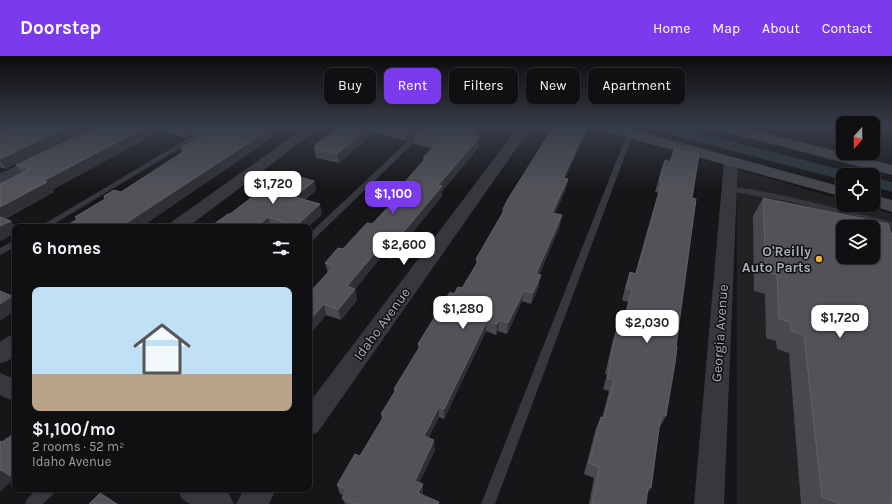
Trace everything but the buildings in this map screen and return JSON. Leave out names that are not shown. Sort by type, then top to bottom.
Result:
[{"type":"main road","points":[[678,147],[836,190]]},
{"type":"main road","points":[[801,147],[892,170]]},
{"type":"main road","points":[[880,202],[892,206]]},
{"type":"street","points":[[180,224],[287,147]]},
{"type":"street","name":"Idaho Avenue","points":[[312,420],[511,147]]},
{"type":"street","points":[[0,179],[54,153]]},
{"type":"street","name":"Georgia Avenue","points":[[709,504],[731,161]]},
{"type":"street","points":[[0,354],[12,346]]},
{"type":"street","points":[[0,383],[12,389]]},
{"type":"street","points":[[197,492],[219,504]]},
{"type":"street","points":[[251,504],[260,492]]},
{"type":"lane","points":[[48,224],[179,147]]},
{"type":"lane","points":[[312,236],[406,147]]},
{"type":"lane","points":[[488,504],[625,147]]},
{"type":"lane","points":[[729,189],[761,192],[892,225]]},
{"type":"lane","points":[[0,252],[12,245]]},
{"type":"lane","points":[[32,504],[45,492]]},
{"type":"shaded area","points":[[737,169],[836,198],[836,212],[880,212],[880,211],[892,214],[892,504],[737,504]]},
{"type":"waterway","points":[[735,147],[836,173]]},
{"type":"waterway","points":[[880,184],[892,187]]},
{"type":"place","name":"O'Reilly Auto Parts","points":[[819,259]]}]
